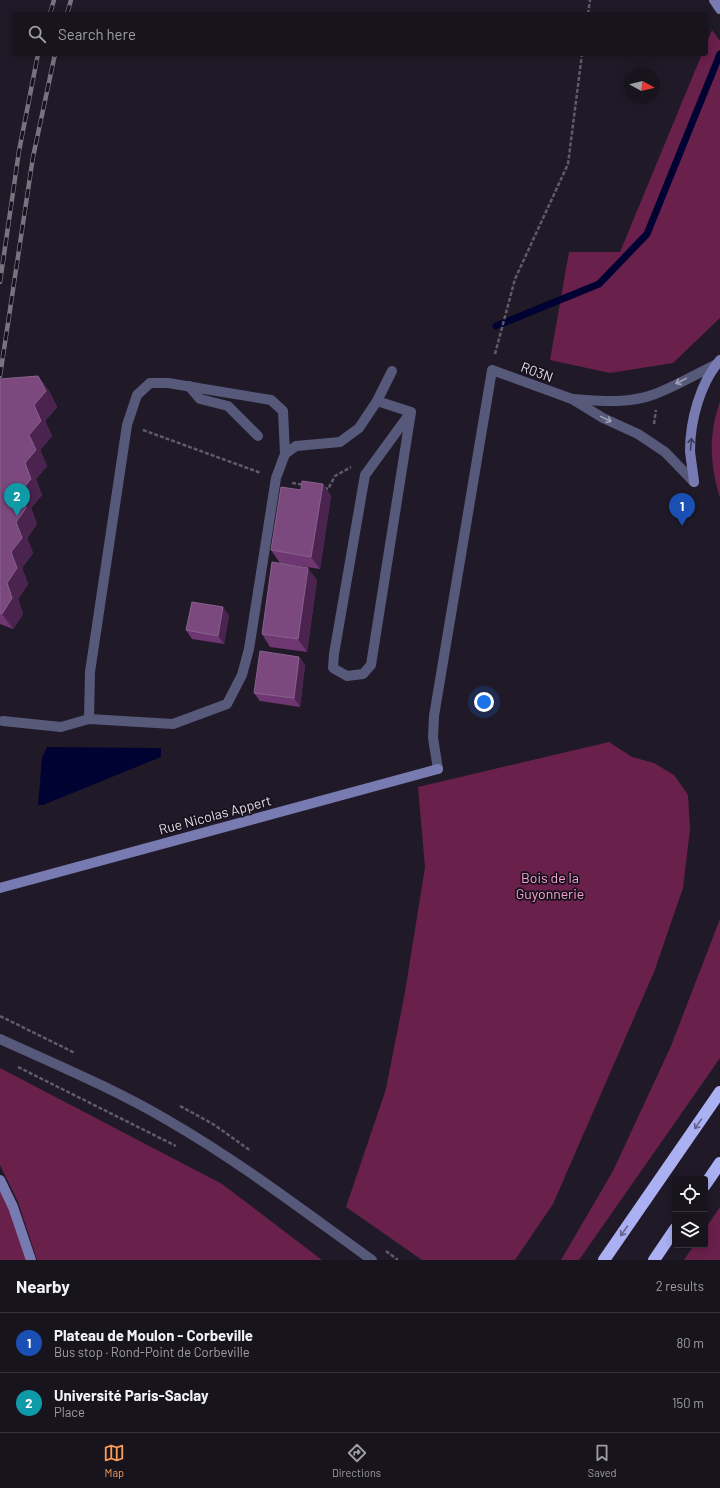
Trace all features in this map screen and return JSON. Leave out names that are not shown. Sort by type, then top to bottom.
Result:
[{"type":"highway","points":[[604,1260],[720,1092]]},
{"type":"highway","points":[[708,1181],[720,1163]]},
{"type":"highway","points":[[654,1260],[672,1233]]},
{"type":"street","points":[[714,0],[720,9]]},
{"type":"street","points":[[572,399],[614,402],[640,398],[655,394],[718,362]]},
{"type":"street","points":[[572,399],[603,418],[648,440],[665,452],[694,482],[690,452],[693,421],[702,391],[718,362]]},
{"type":"street","name":"R03N","points":[[492,370],[572,399]]},
{"type":"street","name":"Rue Nicolas Appert","points":[[0,888],[438,769],[433,738],[434,716],[492,370]]},
{"type":"street","points":[[285,454],[296,446],[340,442],[359,428],[377,401],[392,371]]},
{"type":"street","points":[[3,721],[61,727],[89,719],[172,724],[226,704],[242,675],[249,649],[276,478],[285,454],[283,411],[271,400],[189,386],[150,383],[137,395],[127,425],[90,672],[89,719]]},
{"type":"street","points":[[189,386],[200,399],[228,406],[258,436]]},
{"type":"street","points":[[377,401],[411,412]]},
{"type":"street","points":[[411,412],[371,664],[363,674],[347,676],[333,668],[334,654],[365,476],[411,412]]},
{"type":"street","points":[[0,1039],[113,1091],[169,1121],[238,1164],[372,1260]]},
{"type":"street","points":[[0,1180],[13,1207],[31,1260]]},
{"type":"path","points":[[588,12],[590,0]]},
{"type":"path","points":[[492,370],[515,279],[568,164],[582,56]]},
{"type":"path","points":[[14,1065],[182,1150]]},
{"type":"green space","points":[[712,30],[720,41],[720,318],[673,363],[610,373],[550,360],[569,252],[620,252],[701,56],[708,56],[708,40]]},
{"type":"green space","points":[[720,402],[720,498],[712,462],[712,438],[716,414]]},
{"type":"green space","name":"Bois de la Guyonnerie","points":[[609,742],[632,757],[654,763],[674,775],[688,795],[690,829],[683,888],[654,972],[553,1204],[515,1260],[422,1260],[346,1207],[386,1089],[405,992],[425,867],[418,787]]},
{"type":"green space","points":[[720,919],[720,1058],[579,1260],[561,1260],[613,1171],[671,1046]]},
{"type":"green space","points":[[0,1068],[222,1184],[322,1260],[37,1260],[18,1202],[0,1165]]},
{"type":"green space","points":[[0,1187],[11,1208],[28,1260],[0,1260]]},
{"type":"green space","points":[[720,1207],[720,1260],[684,1260],[692,1248],[708,1248],[708,1225]]},
{"type":"shaded area","points":[[47,747],[161,748],[161,757],[43,805],[38,805],[42,758]]},
{"type":"building","points":[[38,376],[46,391],[34,405],[41,421],[29,435],[36,450],[25,463],[31,479],[20,492],[26,508],[16,522],[22,538],[11,552],[17,568],[7,583],[12,598],[2,614],[0,613],[0,379]]},
{"type":"building","points":[[302,481],[323,484],[311,557],[271,550],[281,487],[301,490]]},
{"type":"building","points":[[272,562],[308,568],[298,639],[262,634]]},
{"type":"building","points":[[192,602],[223,607],[218,636],[186,630]]},
{"type":"building","points":[[260,651],[299,657],[294,698],[254,693]]},
{"type":"waterway","points":[[496,326],[599,284],[647,234],[720,54]]},
{"type":"railway","points":[[51,12],[54,0]]},
{"type":"railway","points":[[68,12],[71,0]]},
{"type":"railway","points":[[0,282],[19,151],[38,56]]},
{"type":"railway","points":[[0,376],[33,157],[55,56]]},
{"type":"place","name":"Université Paris-Saclay","points":[[17,516]]},
{"type":"place","name":"Plateau de Moulon - Corbeville","points":[[682,526]]}]
